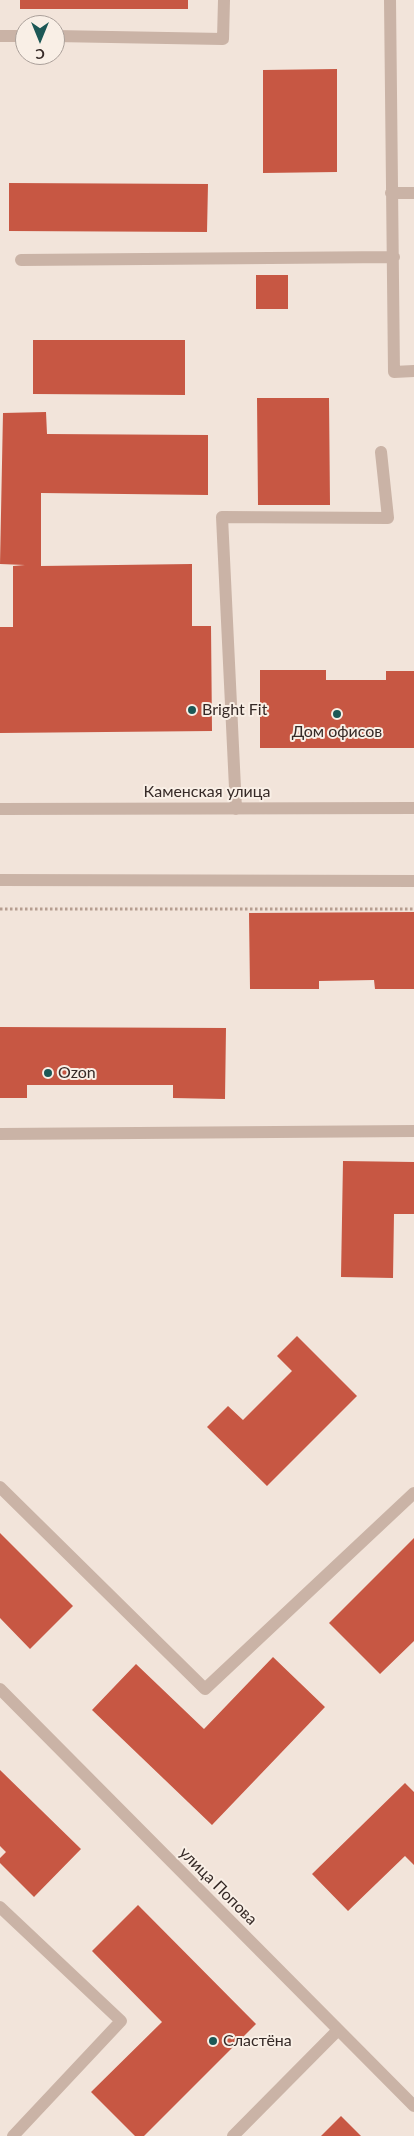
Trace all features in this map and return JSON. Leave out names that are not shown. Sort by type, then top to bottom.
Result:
[{"type":"street","points":[[65,36],[223,39],[224,0]]},
{"type":"street","points":[[390,0],[394,372],[414,371]]},
{"type":"street","points":[[0,36],[15,36]]},
{"type":"street","points":[[391,192],[414,193]]},
{"type":"street","points":[[21,260],[394,257]]},
{"type":"street","points":[[236,809],[222,517],[388,518],[381,452]]},
{"type":"street","name":"Каменская улица","points":[[0,809],[414,808]]},
{"type":"street","points":[[0,880],[414,881]]},
{"type":"street","points":[[0,1134],[414,1131]]},
{"type":"street","points":[[0,1487],[205,1689],[414,1492]]},
{"type":"street","name":"улица Попова","points":[[0,1689],[414,2106]]},
{"type":"street","points":[[0,1907],[121,2021],[13,2136]]},
{"type":"street","points":[[233,2136],[338,2030]]},
{"type":"path","points":[[0,909],[414,909]]},
{"type":"building","points":[[20,0],[188,0],[188,9],[20,9]]},
{"type":"building","points":[[337,69],[337,172],[263,173],[263,70]]},
{"type":"building","points":[[9,183],[208,184],[207,232],[9,231]]},
{"type":"building","points":[[256,275],[288,275],[288,309],[256,309]]},
{"type":"building","points":[[33,340],[185,340],[185,395],[33,394]]},
{"type":"building","points":[[257,398],[329,398],[330,505],[258,505]]},
{"type":"building","points":[[46,412],[47,434],[208,435],[208,495],[41,493],[41,566],[192,564],[192,626],[211,626],[212,731],[0,733],[0,627],[13,627],[13,566],[25,565],[0,564],[3,413]]},
{"type":"building","name":"Дом офисов","points":[[260,670],[326,670],[326,680],[386,680],[386,671],[414,671],[414,748],[260,748]]},
{"type":"building","points":[[414,912],[414,989],[375,989],[374,980],[319,981],[319,989],[250,989],[249,913]]},
{"type":"building","points":[[0,1027],[226,1028],[225,1099],[173,1098],[173,1085],[27,1085],[27,1098],[0,1098]]},
{"type":"building","points":[[343,1161],[414,1162],[414,1214],[394,1214],[393,1278],[341,1277]]},
{"type":"building","points":[[297,1336],[357,1396],[267,1486],[207,1427],[228,1406],[243,1420],[292,1371],[277,1356]]},
{"type":"building","points":[[0,1533],[73,1606],[30,1649],[0,1618]]},
{"type":"building","points":[[414,1538],[414,1641],[380,1674],[329,1623]]},
{"type":"building","points":[[273,1657],[325,1707],[212,1825],[92,1710],[136,1664],[204,1729]]},
{"type":"building","points":[[0,1770],[81,1849],[34,1897],[0,1863],[0,1858],[6,1852],[0,1846]]},
{"type":"building","points":[[405,1783],[414,1792],[414,1865],[405,1856],[348,1911],[312,1874]]},
{"type":"building","points":[[138,1905],[256,2024],[144,2136],[135,2136],[91,2092],[162,2022],[92,1951]]},
{"type":"building","points":[[341,2116],[361,2136],[321,2136]]},
{"type":"place","name":"Bright Fit","points":[[192,710]]},
{"type":"place","name":"Дом офисов","points":[[337,714]]},
{"type":"place","name":"Ozon","points":[[48,1073]]},
{"type":"place","name":"Сластёна","points":[[213,2041]]}]
